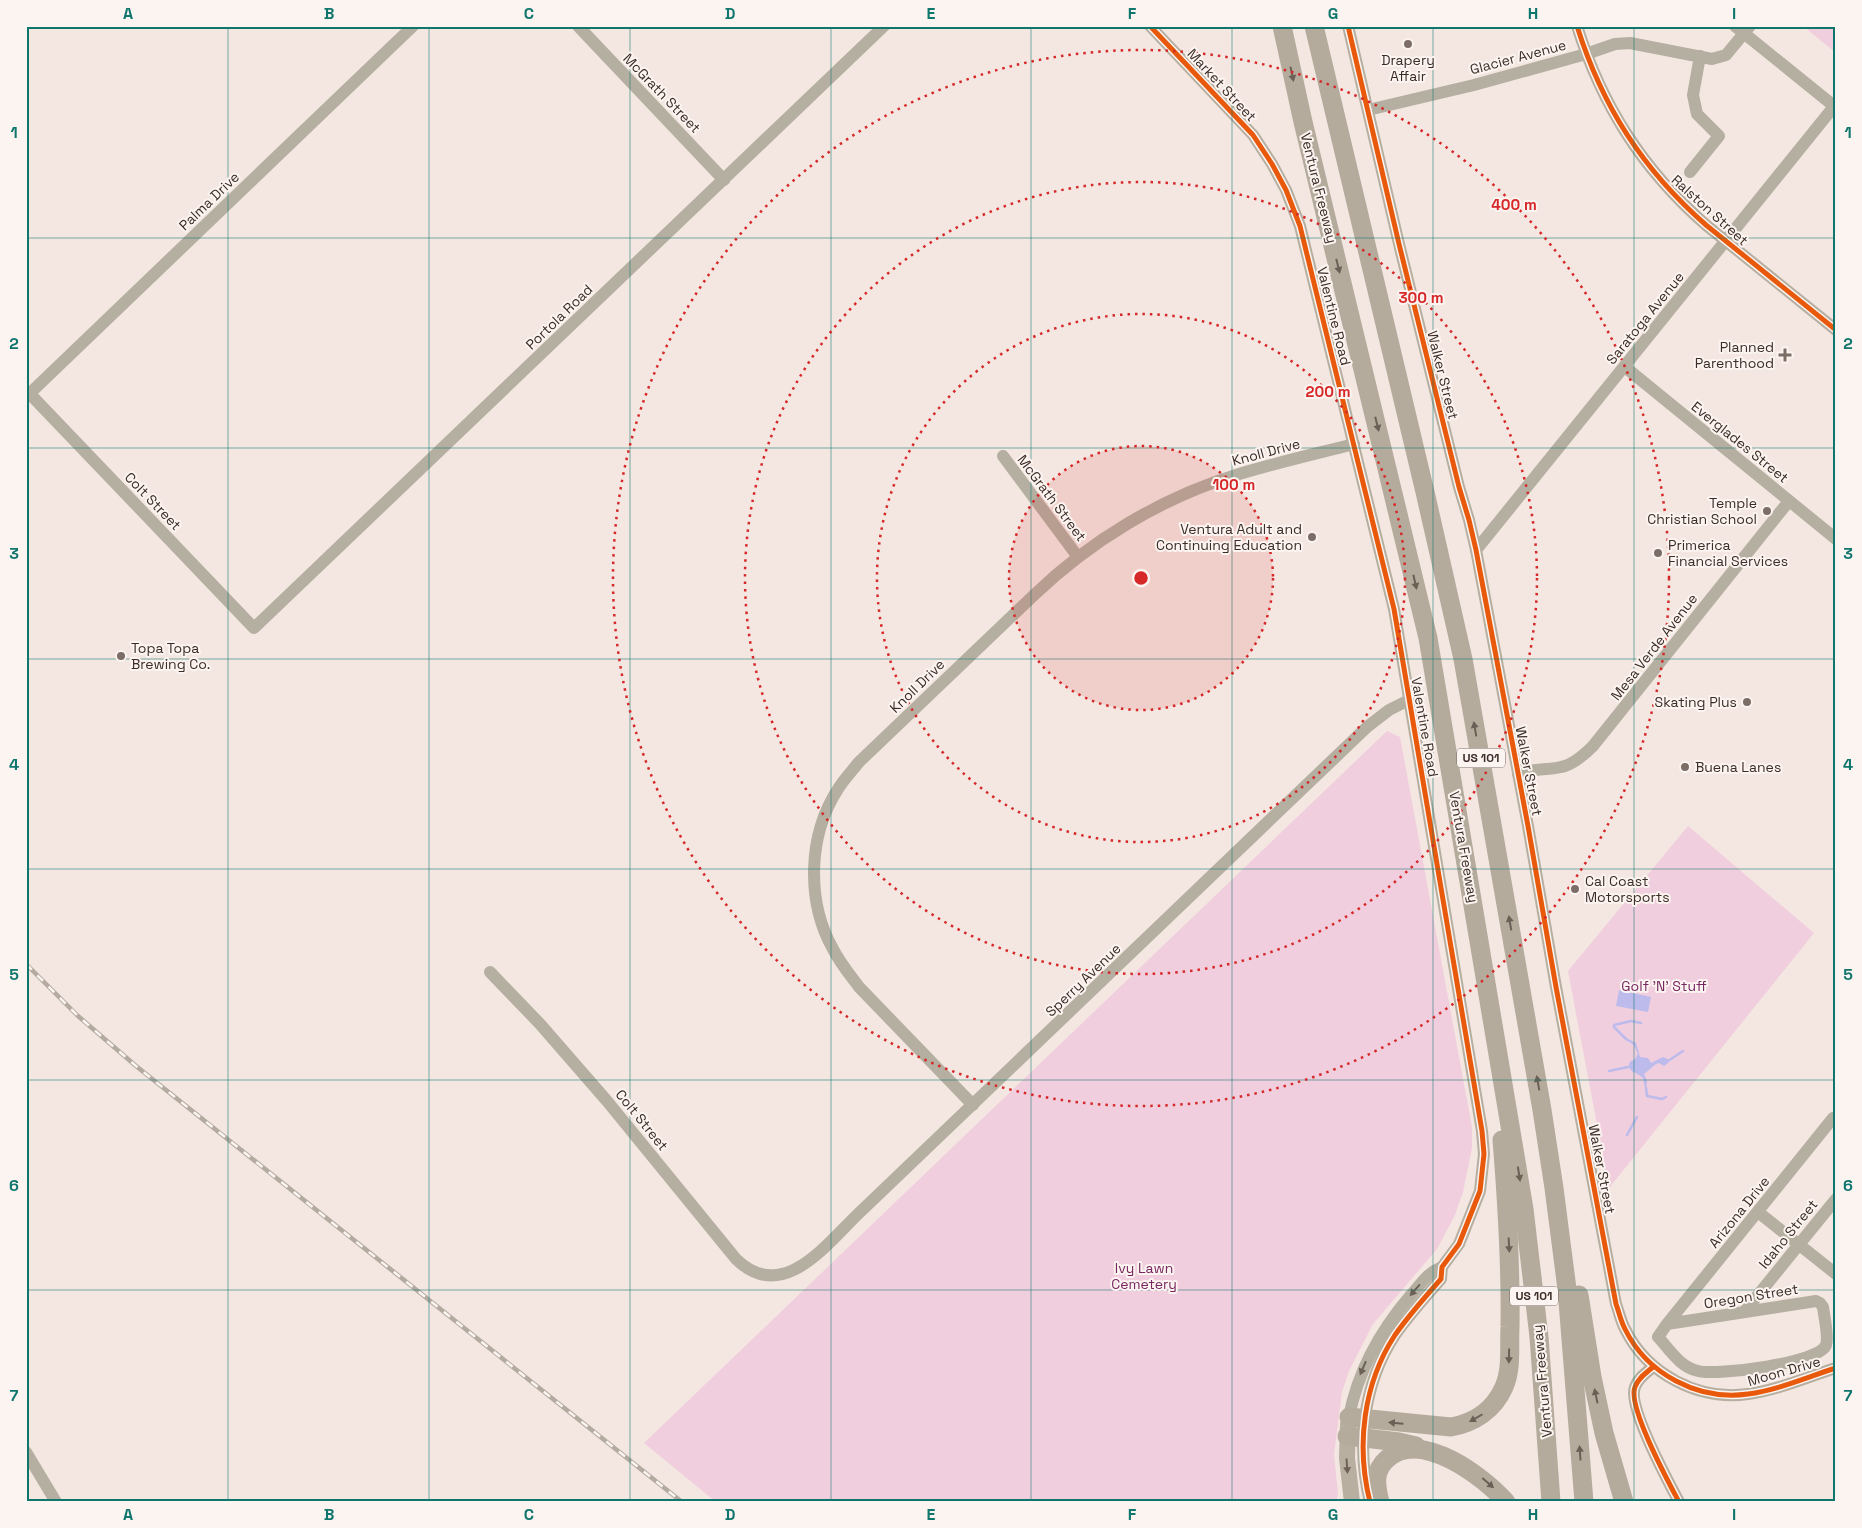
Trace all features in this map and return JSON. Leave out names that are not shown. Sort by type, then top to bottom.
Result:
[{"type":"highway","name":"Ventura Freeway","points":[[1282,26],[1303,122],[1428,638],[1506,1092],[1524,1209],[1539,1337],[1551,1502]]},
{"type":"highway","name":"US 101","points":[[1314,26],[1463,659],[1554,1188],[1567,1289],[1584,1502]]},
{"type":"highway","points":[[1357,1418],[1443,1427],[1459,1425],[1473,1420],[1486,1412],[1497,1400],[1504,1387],[1508,1372],[1510,1318],[1510,1265],[1501,1126],[1506,1092]]},
{"type":"highway","points":[[1542,1110],[1580,1297],[1592,1377],[1604,1433],[1624,1502]]},
{"type":"highway","points":[[1355,1437],[1410,1444],[1454,1461],[1480,1476],[1506,1502]]},
{"type":"highway","points":[[1380,1502],[1376,1478],[1386,1460],[1392,1455],[1403,1451],[1428,1452]]},
{"type":"main road","name":"Valentine Road","points":[[1352,1502],[1348,1472],[1357,1418]]},
{"type":"street","name":"Palma Drive","points":[[28,395],[413,26]]},
{"type":"street","name":"McGrath Street","points":[[578,26],[724,180]]},
{"type":"street","name":"Portola Road","points":[[254,628],[884,26]]},
{"type":"street","name":"Market Street","points":[[1150,26],[1253,135],[1286,190]]},
{"type":"street","name":"Walker Street","points":[[1348,26],[1400,250],[1476,550],[1616,1304],[1624,1328],[1637,1349],[1653,1367]]},
{"type":"street","name":"Ralston Street","points":[[1577,26],[1603,95],[1618,124],[1643,159],[1686,208],[1836,330]]},
{"type":"street","name":"Glacier Avenue","points":[[1368,110],[1474,85],[1625,43],[1712,59],[1726,54],[1743,29]]},
{"type":"street","points":[[1743,29],[1835,105]]},
{"type":"street","points":[[1690,172],[1719,136],[1697,114],[1694,95],[1700,56]]},
{"type":"street","name":"Saratoga Avenue","points":[[1476,550],[1835,105]]},
{"type":"street","name":"Valentine Road","points":[[1286,190],[1294,208],[1305,245],[1394,610],[1482,1131],[1484,1154],[1482,1181],[1477,1202],[1459,1244],[1442,1267],[1441,1279],[1403,1324],[1388,1348],[1357,1418]]},
{"type":"street","name":"Everglades Street","points":[[1625,367],[1836,539]]},
{"type":"street","name":"Colt Street","points":[[28,395],[254,628]]},
{"type":"street","name":"Knoll Drive","points":[[973,1105],[859,987],[832,948],[821,921],[815,895],[815,868],[821,825],[837,790],[859,762],[1038,590],[1078,557],[1138,518],[1211,484],[1256,469],[1354,444]]},
{"type":"street","name":"McGrath Street","points":[[1003,456],[1078,557]]},
{"type":"street","name":"Mesa Verde Avenue","points":[[1518,774],[1531,769],[1561,767],[1579,758],[1593,746],[1789,501]]},
{"type":"street","name":"Sperry Avenue","points":[[774,1275],[791,1272],[807,1263],[1367,727],[1389,710],[1409,700]]},
{"type":"street","name":"Colt Street","points":[[490,972],[540,1024],[601,1094],[736,1259],[744,1266],[758,1273],[774,1275]]},
{"type":"street","name":"Arizona Drive","points":[[1667,1324],[1834,1119]]},
{"type":"street","name":"Idaho Street","points":[[1745,1311],[1836,1199]]},
{"type":"street","points":[[1758,1212],[1836,1274]]},
{"type":"street","name":"Oregon Street","points":[[1816,1301],[1823,1307],[1827,1341],[1824,1350],[1814,1356],[1752,1370],[1699,1372],[1685,1366],[1658,1337],[1667,1324],[1816,1301]]},
{"type":"street","points":[[1653,1367],[1642,1376],[1634,1388],[1635,1404],[1656,1459],[1679,1502]]},
{"type":"street","name":"Moon Drive","points":[[1653,1367],[1680,1383],[1695,1389],[1711,1393],[1734,1395],[1766,1390],[1836,1368]]},
{"type":"street","name":"Valentine Road","points":[[1355,1437],[1370,1502]]},
{"type":"street","points":[[26,1452],[56,1502]]},
{"type":"green space","points":[[1803,26],[1836,26],[1836,53]]},
{"type":"green space","name":"Ivy Lawn Cemetery","points":[[1387,731],[1400,737],[1472,1127],[1472,1148],[1463,1192],[1455,1215],[1437,1249],[1373,1324],[1349,1371],[1342,1392],[1334,1455],[1338,1494],[1336,1502],[716,1502],[644,1443]]},
{"type":"green space","name":"Golf 'N' Stuff","points":[[1688,826],[1814,933],[1609,1188],[1568,971]]},
{"type":"water","points":[[1619,990],[1651,997],[1648,1012],[1616,1006]]},
{"type":"water","points":[[1636,1043],[1640,1057],[1648,1058],[1651,1063],[1663,1057],[1668,1059],[1668,1063],[1664,1066],[1659,1063],[1656,1064],[1644,1074],[1647,1081],[1646,1088],[1643,1078],[1629,1067],[1630,1062],[1638,1054],[1634,1045]]},
{"type":"waterway","points":[[1635,1044],[1626,1039],[1614,1025],[1631,1021],[1641,1023]]},
{"type":"waterway","points":[[1668,1061],[1683,1051]]},
{"type":"waterway","points":[[1609,1071],[1628,1067]]},
{"type":"waterway","points":[[1646,1088],[1647,1096],[1662,1099],[1666,1097]]},
{"type":"waterway","points":[[1627,1135],[1637,1117]]},
{"type":"railway","points":[[26,964],[78,1016],[136,1066],[682,1502]]},
{"type":"cycle path","points":[[1150,26],[1253,135],[1286,190],[1300,226],[1394,609],[1482,1131],[1484,1154],[1480,1191],[1459,1244],[1442,1267],[1441,1279],[1411,1313],[1395,1335],[1384,1354],[1369,1395],[1363,1437],[1366,1481],[1370,1502]]},
{"type":"cycle path","points":[[1348,26],[1399,244],[1476,550],[1556,987],[1616,1304],[1622,1323],[1646,1359],[1660,1371],[1676,1381],[1711,1393],[1729,1395],[1759,1392],[1836,1368]]},
{"type":"cycle path","points":[[1577,26],[1587,55],[1612,110],[1627,135],[1663,182],[1706,225],[1836,330]]},
{"type":"cycle path","points":[[1653,1367],[1638,1381],[1634,1397],[1650,1445],[1679,1502]]},
{"type":"place","name":"Drapery Affair","points":[[1408,44]]},
{"type":"place","name":"Planned Parenthood","points":[[1785,355]]},
{"type":"place","name":"Temple Christian School","points":[[1767,511]]},
{"type":"place","name":"Ventura Adult and Continuing Education","points":[[1312,537]]},
{"type":"place","name":"Primerica Financial Services","points":[[1658,553]]},
{"type":"place","name":"Topa Topa Brewing Co.","points":[[121,656]]},
{"type":"place","name":"Skating Plus","points":[[1747,702]]},
{"type":"place","name":"Buena Lanes","points":[[1685,767]]},
{"type":"place","name":"Cal Coast Motorsports","points":[[1575,889]]}]
